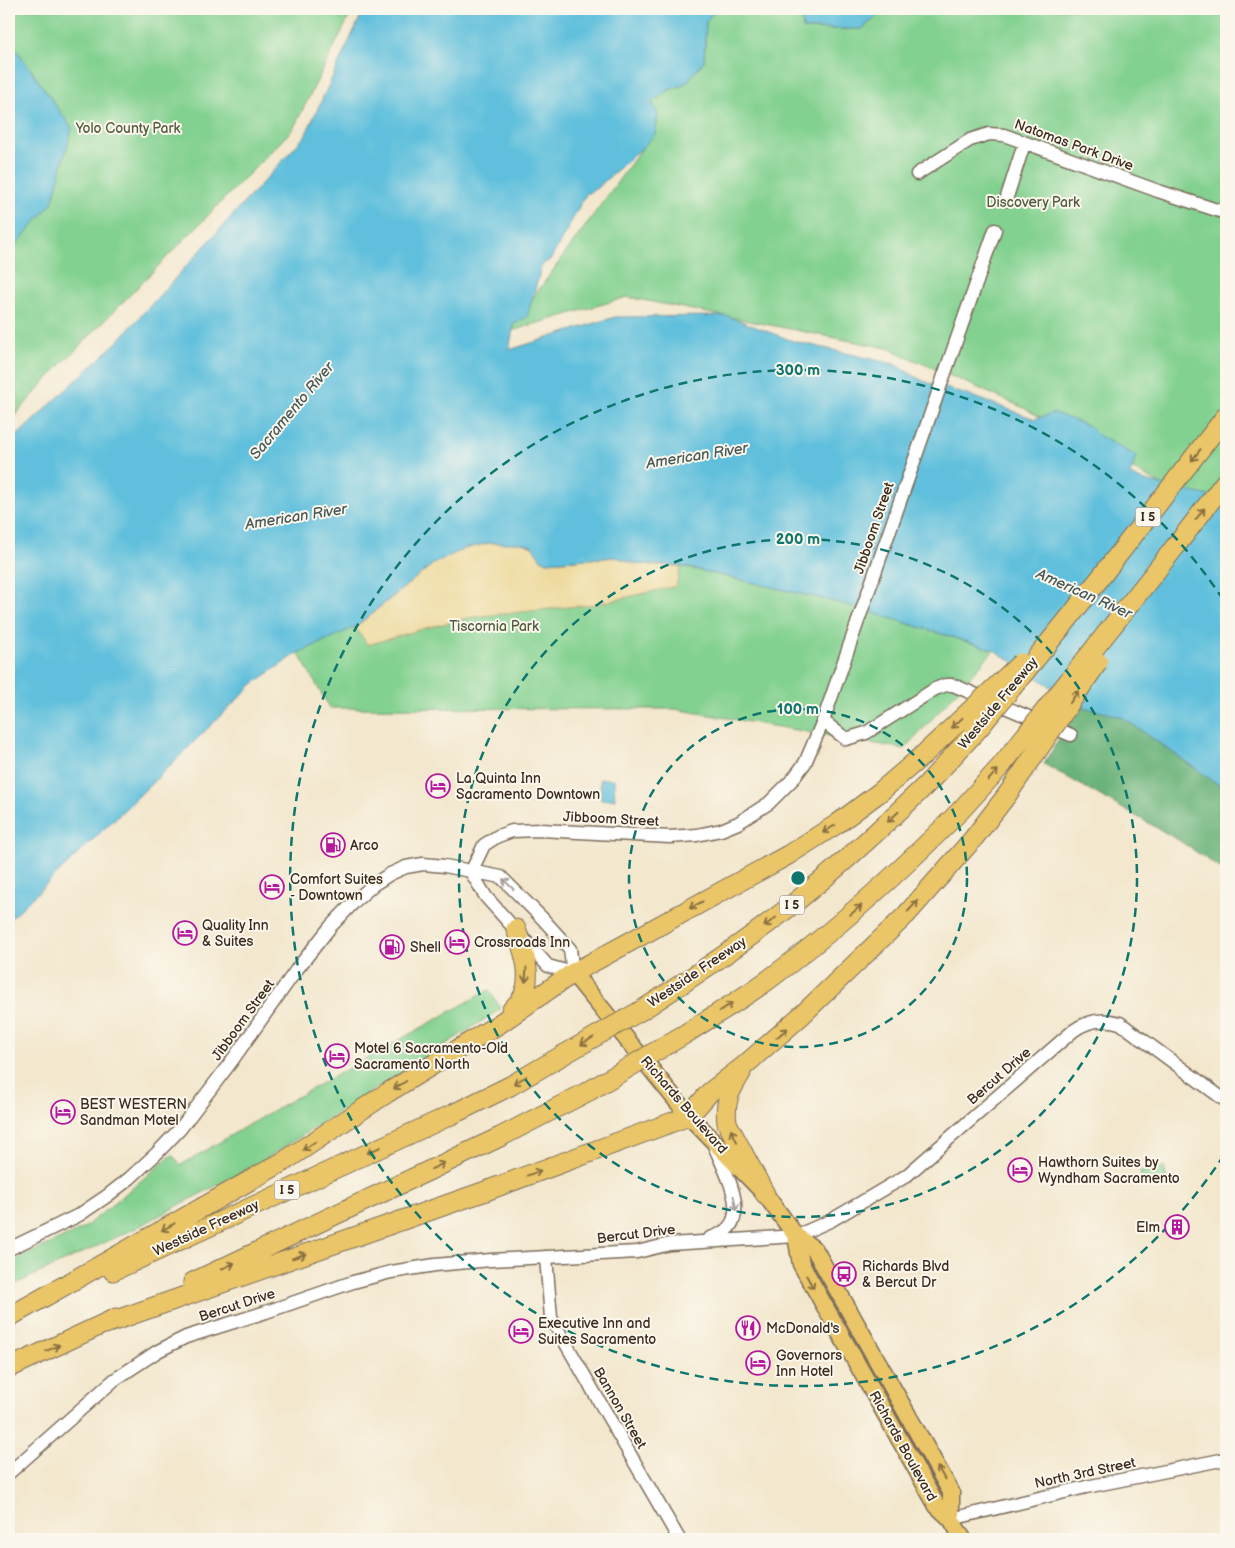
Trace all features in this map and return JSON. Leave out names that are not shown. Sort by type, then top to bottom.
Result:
[{"type":"highway","name":"Westside Freeway","points":[[9,1317],[451,1115],[510,1086],[642,1010],[692,978],[784,911],[865,843],[928,783],[979,728],[1069,618],[1226,416]]},
{"type":"highway","points":[[9,1368],[500,1136],[589,1091],[685,1034],[766,981],[876,893],[960,811],[1002,766],[1226,481]]},
{"type":"highway","points":[[105,1324],[483,1192],[689,1116],[710,1092],[745,1065],[803,1014],[906,914],[973,839],[1007,795],[1175,547]]},
{"type":"highway","points":[[9,1317],[286,1160],[386,1093],[499,1024],[573,973],[796,850],[837,824],[922,756],[1069,618]]},
{"type":"highway","points":[[499,1024],[522,998],[528,976],[525,956],[516,929]]},
{"type":"highway","points":[[745,1065],[726,1101],[727,1123],[765,1194]]},
{"type":"main road","name":"Richards Boulevard","points":[[573,973],[689,1116],[765,1194],[796,1236],[815,1250],[951,1492],[951,1519]]},
{"type":"main road","points":[[951,1519],[963,1539]]},
{"type":"street","name":"Natomas Park Drive","points":[[917,174],[970,140],[989,134],[1004,135],[1024,144],[1226,213]]},
{"type":"street","points":[[1006,200],[1024,144]]},
{"type":"street","name":"Jibboom Street","points":[[9,1249],[78,1215],[107,1196],[130,1178],[170,1140],[221,1075],[331,926],[372,885],[390,874],[406,867],[423,864],[445,866],[471,872],[484,845],[498,836],[512,831],[541,830],[670,837],[697,835],[721,830],[752,815],[769,803],[793,779],[805,763],[823,721],[995,230]]},
{"type":"street","points":[[823,721],[837,732],[847,731],[855,736],[866,733],[935,689],[946,685],[963,688],[1071,735]]},
{"type":"street","points":[[471,872],[501,877],[538,913],[570,949],[573,973],[548,966],[486,897],[471,872]]},
{"type":"street","name":"Bercut Drive","points":[[9,1473],[114,1380],[146,1358],[186,1338],[353,1282],[391,1272],[434,1265],[637,1252],[670,1244],[796,1236],[830,1221],[906,1176],[1073,1031],[1087,1022],[1104,1020],[1120,1023],[1226,1101]]},
{"type":"street","points":[[691,1243],[724,1232],[735,1218],[735,1202],[712,1141]]},
{"type":"street","name":"Bannon Street","points":[[546,1257],[551,1318],[678,1539]]},
{"type":"street","name":"North 3rd Street","points":[[951,1519],[1086,1487],[1226,1459]]},
{"type":"green space","name":"Yolo County Park","points":[[9,9],[353,9],[293,129],[53,373],[9,422]]},
{"type":"green space","name":"Discovery Park","points":[[715,9],[801,9],[803,29],[862,29],[885,9],[1226,9],[1226,507],[1219,517],[1024,408],[887,348],[627,297],[508,332],[652,136],[657,121],[652,102],[669,90],[685,84],[704,61],[706,21]]},
{"type":"green space","name":"Tiscornia Park","points":[[646,565],[681,566],[844,604],[994,650],[905,749],[675,709],[330,708],[298,653],[355,627],[378,609]]},
{"type":"green space","points":[[1083,707],[1122,717],[1226,790],[1226,872],[1180,841],[1044,764],[1063,732]]},
{"type":"green space","points":[[489,990],[501,1009],[259,1163],[134,1229],[9,1287],[9,1263],[84,1228],[172,1155],[181,1165],[272,1111]]},
{"type":"green space","points":[[1164,1167],[1167,1180],[1143,1185],[1140,1172]]},
{"type":"sand","points":[[489,543],[524,543],[533,548],[547,562],[616,557],[636,564],[681,566],[676,586],[597,604],[473,617],[368,645],[355,627],[433,564],[464,549]]},
{"type":"water","points":[[364,9],[715,9],[706,22],[704,61],[685,84],[669,90],[652,102],[658,115],[655,134],[597,188],[586,194],[551,259],[542,265],[527,317],[514,324],[509,350],[615,317],[727,316],[793,341],[894,364],[923,381],[1035,419],[1054,413],[1089,426],[1098,435],[1136,456],[1130,475],[1141,480],[1226,500],[1226,790],[1122,717],[1083,707],[994,650],[844,604],[681,566],[636,564],[616,557],[547,562],[541,559],[532,546],[521,543],[489,543],[464,549],[433,564],[355,627],[298,653],[254,683],[9,920],[9,443],[117,342],[305,136]]},
{"type":"water","points":[[801,9],[885,9],[862,29],[803,29]]},
{"type":"water","points":[[9,39],[72,128],[52,203],[9,253]]},
{"type":"water","points":[[600,779],[614,779],[615,799],[601,800]]},
{"type":"place","name":"La Quinta Inn Sacramento Downtown","points":[[438,786]]},
{"type":"place","name":"Arco","points":[[333,845]]},
{"type":"place","name":"Comfort Suites - Downtown","points":[[272,887]]},
{"type":"place","name":"Quality Inn & Suites","points":[[185,933]]},
{"type":"place","name":"Crossroads Inn","points":[[457,942]]},
{"type":"place","name":"Shell","points":[[392,947]]},
{"type":"place","name":"Motel 6 Sacramento-Old Sacramento North","points":[[337,1056]]},
{"type":"place","name":"BEST WESTERN Sandman Motel","points":[[63,1112]]},
{"type":"place","name":"Hawthorn Suites by Wyndham Sacramento","points":[[1020,1170]]},
{"type":"place","name":"Elm","points":[[1177,1227]]},
{"type":"place","name":"Richards Blvd & Bercut Dr","points":[[844,1274]]},
{"type":"place","name":"McDonald's","points":[[748,1328]]},
{"type":"place","name":"Executive Inn and Suites Sacramento","points":[[521,1331]]},
{"type":"place","name":"Governors Inn Hotel","points":[[758,1363]]},
{"type":"water label","name":"Sacramento River","points":[[292,411]]},
{"type":"water label","name":"American River","points":[[697,456]]},
{"type":"water label","name":"American River","points":[[296,517]]},
{"type":"water label","name":"American River","points":[[1084,594]]}]
